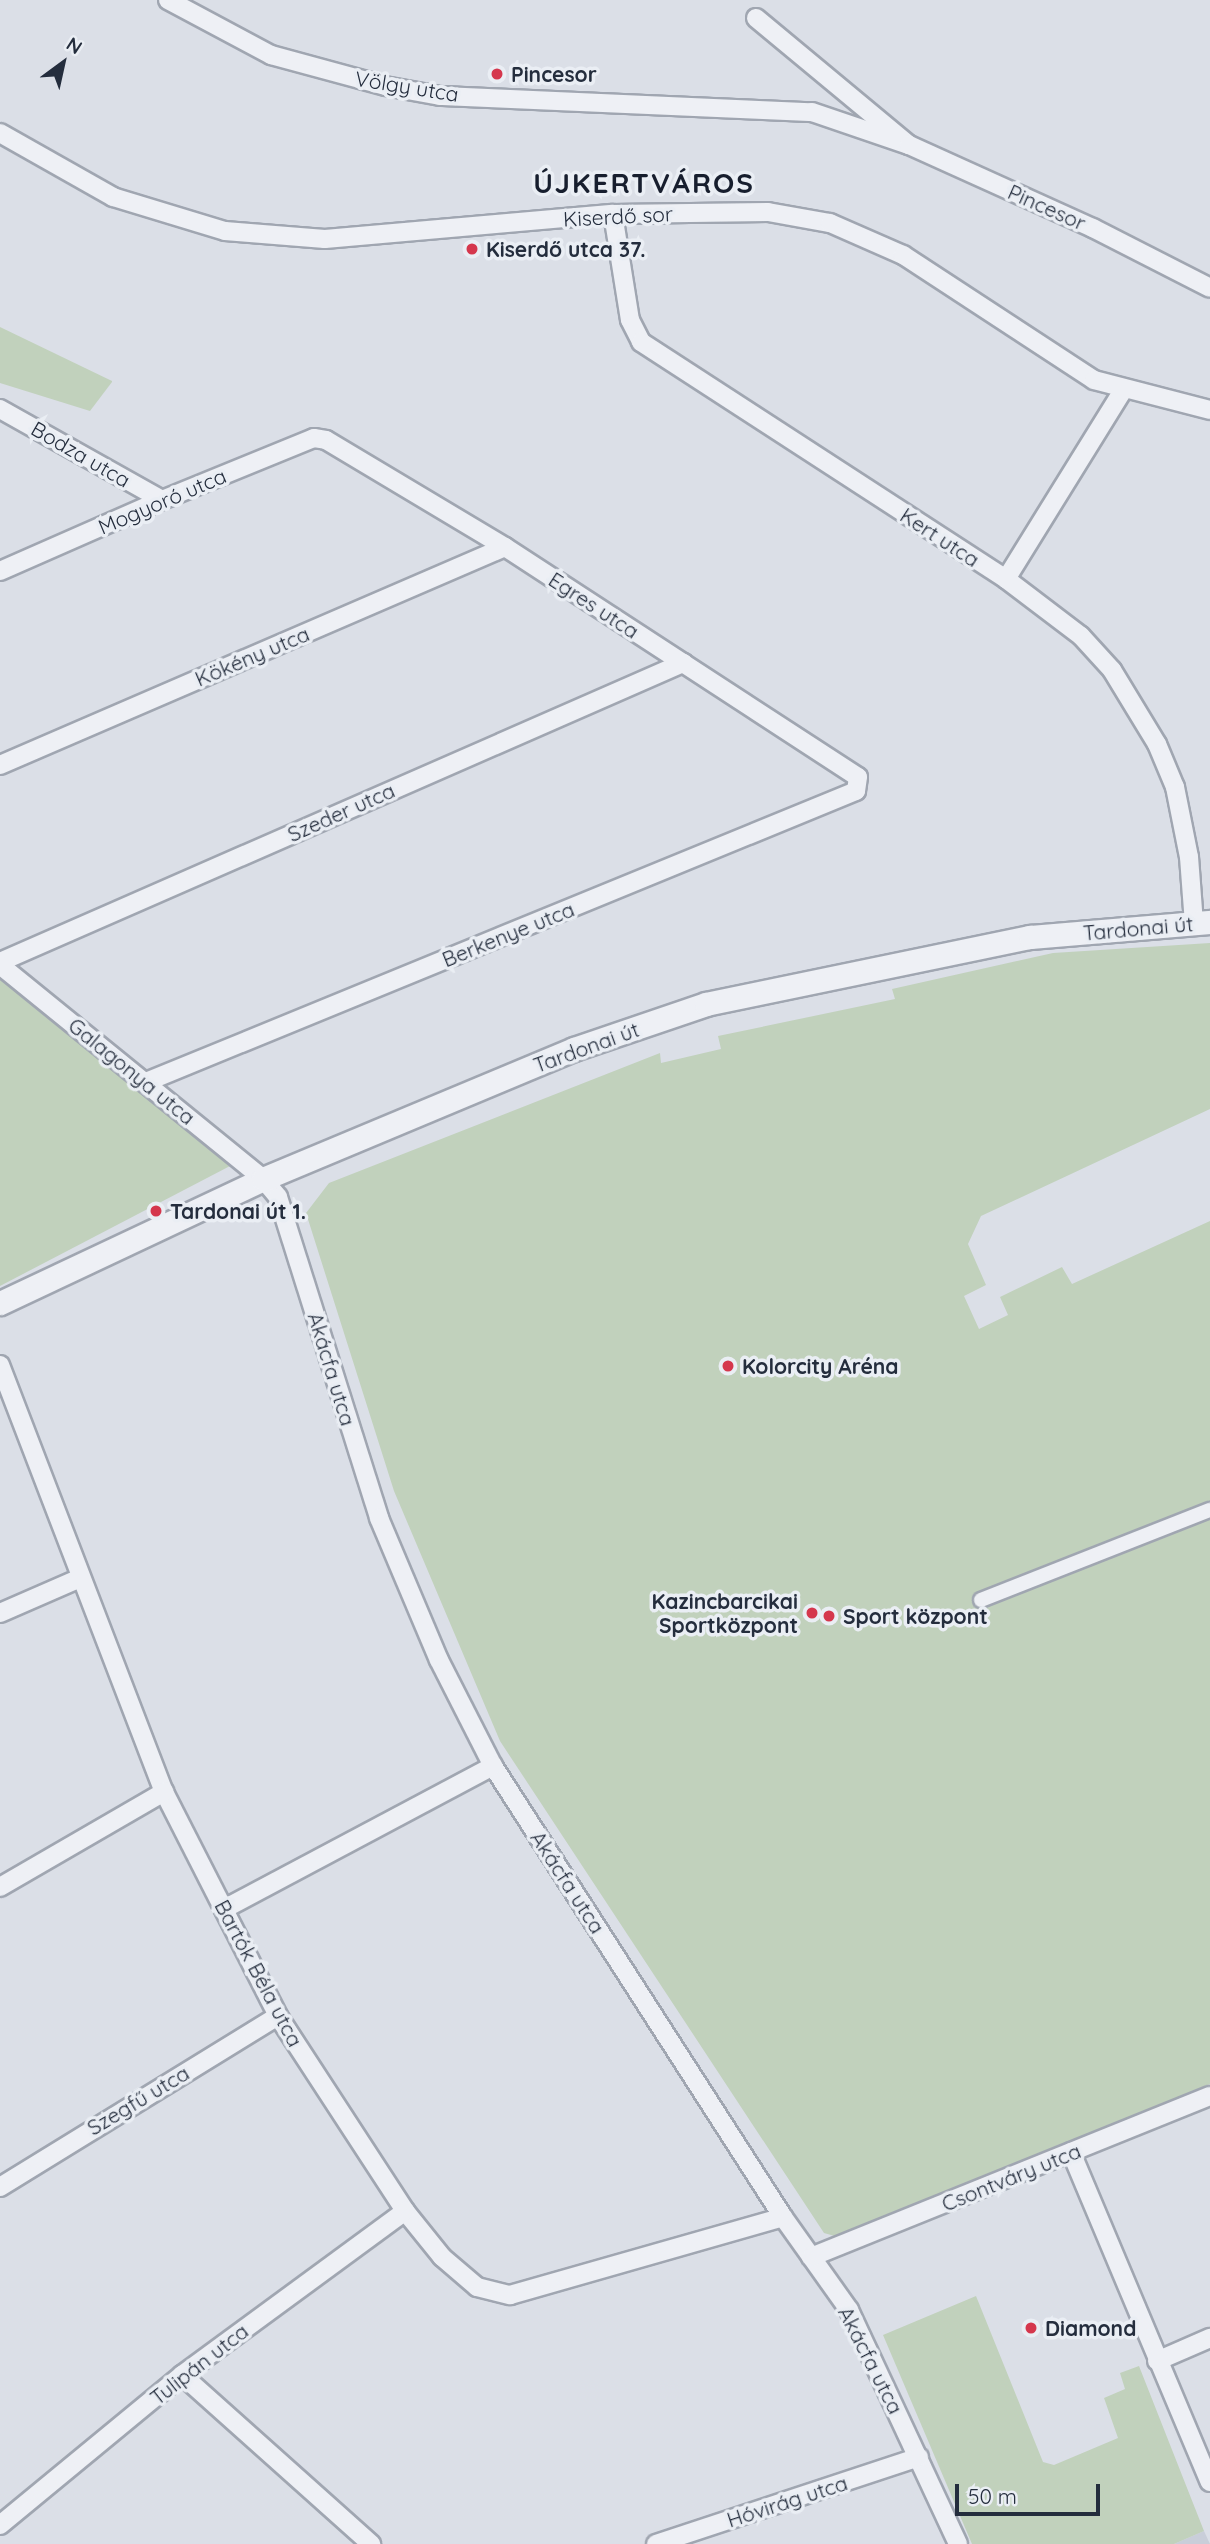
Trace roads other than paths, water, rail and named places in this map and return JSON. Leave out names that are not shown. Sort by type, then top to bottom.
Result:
[{"type":"street","name":"Völgy utca","points":[[168,0],[271,55],[385,86],[440,96],[812,112],[909,145]]},
{"type":"street","name":"Pincesor","points":[[756,18],[909,145],[1093,228],[1210,288]]},
{"type":"street","name":"Kiserdő sor","points":[[0,133],[113,197],[225,231],[325,239],[613,214],[768,212],[830,223],[903,255],[1094,380],[1210,411]]},
{"type":"street","name":"Kert utca","points":[[613,214],[629,320],[641,342],[1006,579],[1081,636],[1112,670],[1157,744],[1175,787],[1202,923]]},
{"type":"street","points":[[1006,579],[1124,388]]},
{"type":"street","name":"Bodza utca","points":[[0,410],[162,500]]},
{"type":"street","name":"Mogyoró utca","points":[[0,571],[162,500],[314,438],[326,440]]},
{"type":"street","name":"Egres utca","points":[[326,440],[505,547],[858,777]]},
{"type":"street","name":"Kökény utca","points":[[0,765],[505,547]]},
{"type":"street","name":"Szeder utca","points":[[0,964],[683,663]]},
{"type":"street","name":"Berkenye utca","points":[[146,1082],[856,791],[858,777]]},
{"type":"street","name":"Tardonai út","points":[[0,1303],[263,1179],[574,1049],[706,1004],[1030,937],[1202,923]]},
{"type":"street","name":"Galagonya utca","points":[[0,964],[263,1179]]},
{"type":"street","name":"Akácfa utca","points":[[263,1179],[278,1196],[392,1552],[439,1660],[493,1766],[783,2217],[849,2310],[958,2544]]},
{"type":"street","name":"Bartók Béla utca","points":[[0,1365],[164,1792],[278,2016],[405,2211],[464,2279],[477,2287],[510,2295],[783,2217]]},
{"type":"street","points":[[981,1600],[1210,1510]]},
{"type":"street","points":[[0,1613],[80,1578]]},
{"type":"street","points":[[224,1909],[493,1766]]},
{"type":"street","points":[[0,1887],[164,1792]]},
{"type":"street","name":"Szegfű utca","points":[[0,2187],[278,2016]]},
{"type":"street","name":"Csontváry utca","points":[[811,2257],[1210,2096]]},
{"type":"street","points":[[1071,2152],[1210,2482]]},
{"type":"street","name":"Tulipán utca","points":[[0,2525],[183,2375],[405,2211]]},
{"type":"street","points":[[1157,2361],[1210,2338]]},
{"type":"street","points":[[183,2375],[371,2544]]},
{"type":"street","name":"Hóvirág utca","points":[[656,2544],[919,2457]]},
{"type":"place","name":"Pincesor","points":[[497,74]]},
{"type":"place","name":"Kiserdő utca 37.","points":[[472,249]]},
{"type":"place","name":"Tardonai út 1.","points":[[156,1211]]},
{"type":"place","name":"Kolorcity Aréna","points":[[728,1366]]},
{"type":"place","name":"Kazincbarcikai Sportközpont","points":[[812,1613]]},
{"type":"place","name":"Sport központ","points":[[829,1616]]},
{"type":"place","name":"Diamond","points":[[1031,2328]]},
{"type":"district","name":"ÚJKERTVÁROS","points":[[644,183]]}]
